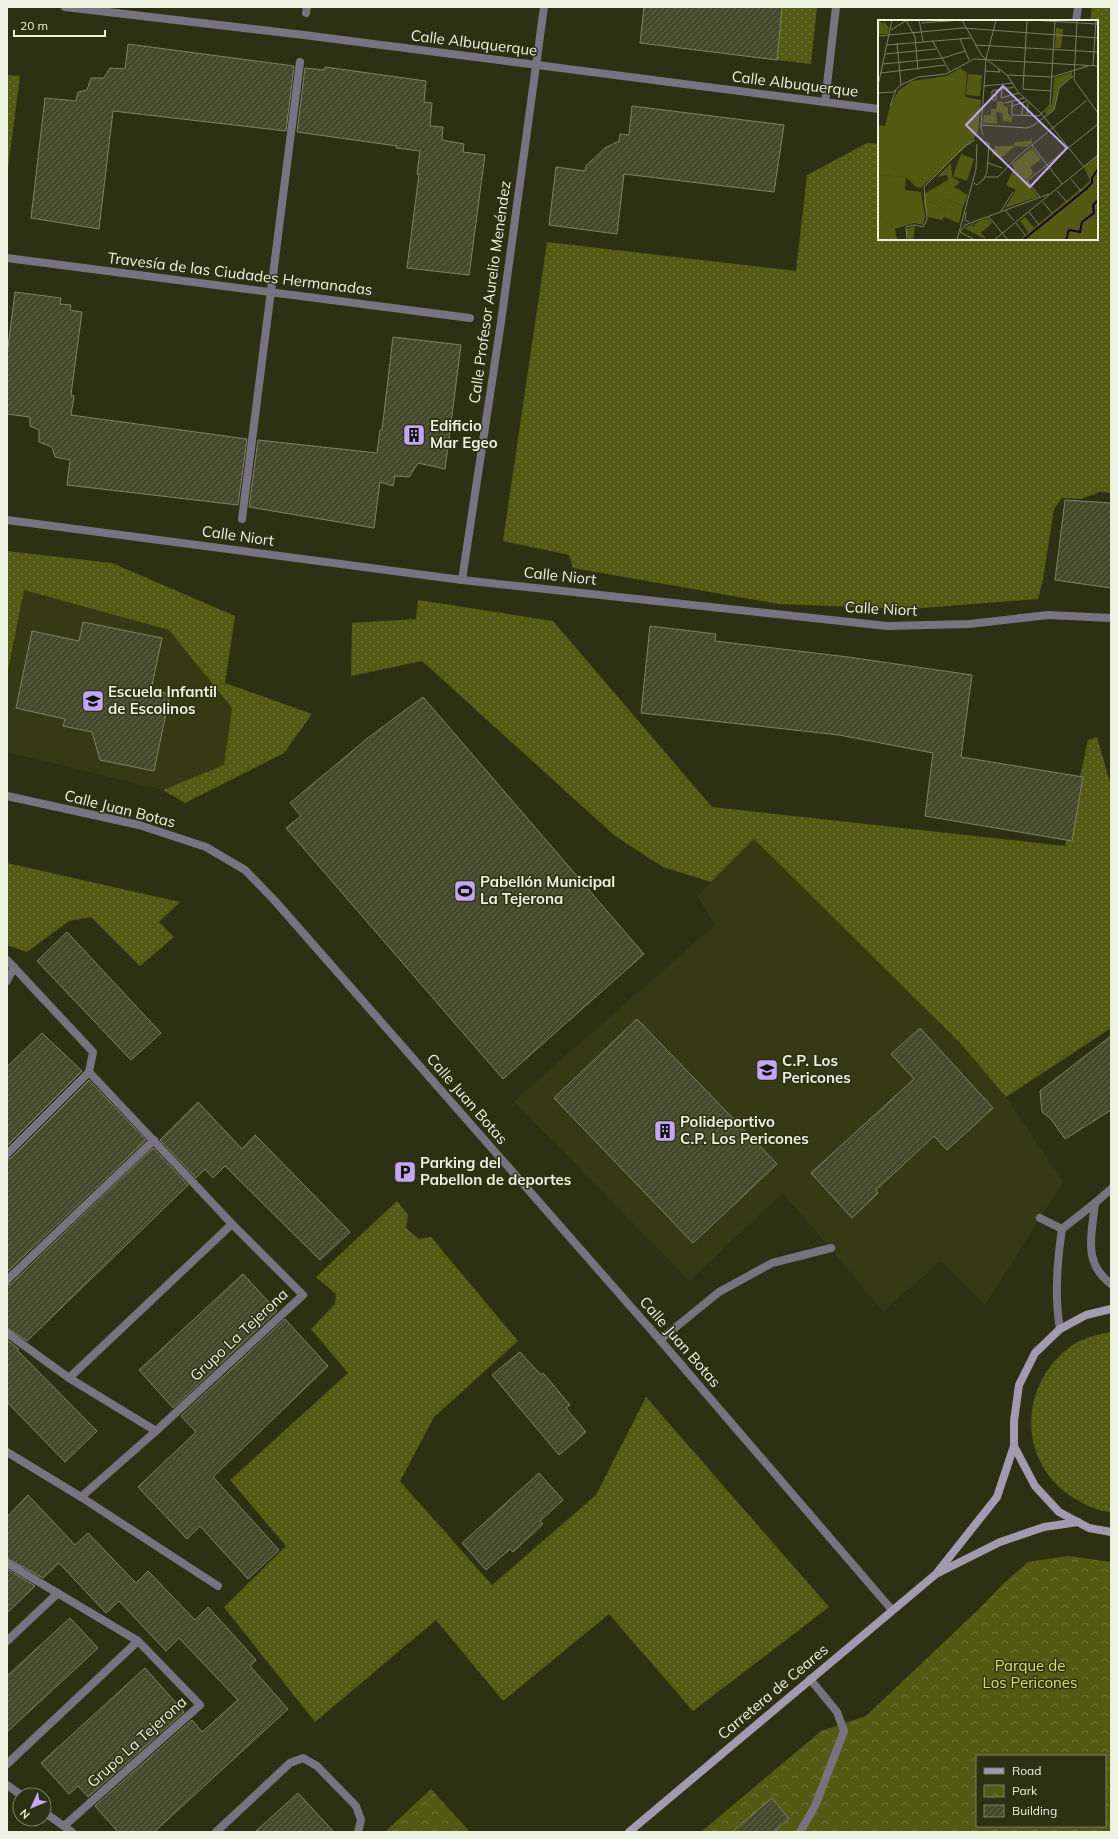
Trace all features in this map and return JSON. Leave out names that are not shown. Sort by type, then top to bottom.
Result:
[{"type":"main road","points":[[1111,1309],[1086,1315],[1060,1329],[1035,1354],[1019,1386],[1014,1421],[1014,1446],[1035,1486],[1059,1512],[1090,1528],[1111,1532]]},
{"type":"main road","name":"Carretera de Ceares","points":[[629,1832],[936,1574],[997,1497],[1014,1446]]},
{"type":"main road","name":"Carretera de Ceares","points":[[936,1574],[1000,1542],[1044,1527],[1078,1522]]},
{"type":"street","name":"Calle Albuquerque","points":[[65,7],[304,35],[878,109]]},
{"type":"street","name":"Calle Profesor Aurelio Menéndez","points":[[462,580],[500,330],[544,7]]},
{"type":"street","points":[[825,102],[836,7]]},
{"type":"street","points":[[1076,20],[1078,7]]},
{"type":"street","points":[[242,519],[300,62]]},
{"type":"street","name":"Travesía de las Ciudades Hermanadas","points":[[7,258],[470,318]]},
{"type":"street","name":"Calle Niort","points":[[7,520],[462,580],[887,626],[969,624],[1048,615],[1111,618]]},
{"type":"street","name":"Calle Juan Botas","points":[[7,796],[139,825],[206,847],[245,870],[275,901],[660,1340],[892,1610]]},
{"type":"street","points":[[7,960],[93,1052],[89,1072],[7,1154]]},
{"type":"street","points":[[7,981],[14,967]]},
{"type":"street","name":"Grupo La Tejerona","points":[[81,1497],[156,1431],[303,1295],[232,1224],[89,1072]]},
{"type":"street","points":[[7,1280],[154,1140]]},
{"type":"street","points":[[1060,1329],[1056,1308],[1058,1256],[1062,1229],[1096,1203],[1111,1189]]},
{"type":"street","points":[[1096,1203],[1090,1252],[1096,1266],[1111,1284]]},
{"type":"street","points":[[1040,1218],[1062,1229]]},
{"type":"street","points":[[69,1378],[232,1224]]},
{"type":"street","points":[[660,1340],[719,1292],[772,1263],[831,1248]]},
{"type":"street","points":[[7,1333],[69,1378],[156,1431]]},
{"type":"street","points":[[7,1452],[81,1497],[218,1586]]},
{"type":"street","name":"Grupo La Tejerona","points":[[7,1563],[138,1641],[200,1705],[64,1826]]},
{"type":"street","points":[[7,1641],[58,1593]]},
{"type":"street","points":[[7,1764],[138,1641]]},
{"type":"street","points":[[800,1832],[815,1806],[844,1731],[838,1712],[810,1679]]},
{"type":"street","points":[[216,1832],[290,1763],[303,1758],[317,1766],[356,1806],[361,1820],[358,1832]]},
{"type":"street","points":[[52,1818],[72,1832]]},
{"type":"shaded area","points":[[24,590],[169,630],[232,708],[224,765],[163,790],[7,752],[7,676]]},
{"type":"shaded area","name":"C.P. Los Pericones","points":[[754,839],[961,1044],[1006,1097],[1063,1182],[985,1305],[941,1261],[883,1311],[783,1193],[689,1281],[514,1101],[715,925],[697,896]]},
{"type":"green space","points":[[782,7],[817,7],[811,64],[777,60]]},
{"type":"green space","points":[[1092,7],[1111,7],[1111,493],[1100,492],[1081,499],[1062,498],[1054,509],[1043,579],[1038,599],[910,609],[779,604],[573,568],[569,555],[503,541],[547,242],[796,271],[807,175],[867,143],[878,144],[878,240],[1098,240],[1098,20],[1090,20]]},
{"type":"green space","points":[[7,75],[20,76],[7,176]]},
{"type":"green space","points":[[7,551],[112,563],[235,616],[225,683],[312,714],[284,753],[185,803],[163,790],[224,765],[232,708],[169,630],[24,590],[7,676]]},
{"type":"green space","points":[[418,600],[553,621],[712,807],[1065,846],[1088,740],[1097,737],[1111,786],[1111,1028],[1006,1097],[961,1044],[754,839],[711,882],[663,867],[615,836],[422,661],[351,676],[352,623],[416,619]]},
{"type":"green space","points":[[7,863],[180,902],[159,922],[174,937],[140,966],[91,917],[69,921],[27,952],[7,945]]},
{"type":"green space","points":[[397,1201],[408,1215],[406,1228],[419,1239],[431,1237],[518,1341],[434,1417],[400,1481],[492,1585],[596,1495],[646,1397],[829,1607],[693,1711],[609,1614],[503,1701],[436,1620],[315,1722],[224,1607],[286,1546],[230,1480],[348,1373],[311,1329],[335,1304],[336,1294],[316,1277]]},
{"type":"green space","points":[[1111,1332],[1111,1512],[1096,1509],[1082,1503],[1056,1484],[1043,1466],[1035,1447],[1031,1426],[1033,1405],[1039,1385],[1050,1366],[1066,1350],[1081,1340]]},
{"type":"green space","name":"Parque de Los Pericones","points":[[1068,1556],[1111,1562],[1111,1832],[701,1832],[821,1731],[866,1716],[978,1610],[1002,1585],[1028,1562]]},
{"type":"green space","points":[[431,1789],[470,1832],[385,1832]]},
{"type":"building","points":[[644,7],[782,7],[777,60],[640,43]]},
{"type":"building","points":[[128,44],[294,66],[286,131],[113,111],[99,229],[31,218],[45,98],[76,101],[78,92],[87,90],[91,78],[104,78],[110,68],[125,69]]},
{"type":"building","points":[[325,67],[426,81],[424,102],[432,103],[430,126],[443,127],[442,140],[464,144],[463,152],[485,155],[469,275],[407,268],[419,174],[417,174],[420,151],[396,148],[397,146],[297,132],[305,68],[324,70]]},
{"type":"building","points":[[632,106],[784,125],[774,192],[624,174],[617,234],[549,225],[556,167],[585,171],[586,166],[605,148],[619,141],[620,134],[629,135]]},
{"type":"building","points":[[15,292],[61,298],[60,304],[71,305],[70,310],[82,312],[71,395],[74,396],[71,415],[247,439],[238,505],[67,485],[70,460],[55,457],[52,447],[39,442],[39,430],[30,426],[30,417],[7,414],[7,355]]},
{"type":"building","name":"Edificio Mar Egeo","points":[[393,337],[461,345],[445,469],[418,463],[409,477],[395,476],[393,486],[380,482],[374,528],[249,507],[258,440],[377,453],[380,430],[382,430]]},
{"type":"building","points":[[1065,500],[1111,503],[1111,588],[1055,580]]},
{"type":"building","name":"Escuela Infantil de Escolinos","points":[[83,622],[162,638],[151,690],[170,694],[154,771],[100,760],[92,732],[63,726],[65,719],[16,708],[32,631],[79,641]]},
{"type":"building","points":[[650,626],[716,634],[715,641],[848,657],[972,675],[961,757],[1083,777],[1072,841],[925,816],[933,753],[839,735],[641,713]]},
{"type":"building","name":"Pabellón Municipal La Tejerona","points":[[423,697],[644,954],[503,1079],[286,828],[301,816],[290,803],[369,737]]},
{"type":"building","points":[[67,932],[161,1033],[131,1060],[37,961]]},
{"type":"building","name":"Polideportivo C.P. Los Pericones","points":[[637,1019],[777,1164],[693,1243],[554,1098]]},
{"type":"building","points":[[920,1028],[993,1108],[947,1150],[934,1136],[876,1190],[878,1193],[852,1218],[811,1173],[914,1079],[891,1054]]},
{"type":"building","points":[[42,1033],[82,1071],[7,1146],[7,1067]]},
{"type":"building","points":[[1111,1036],[1111,1110],[1065,1139],[1051,1119],[1042,1112],[1040,1091]]},
{"type":"building","points":[[89,1080],[146,1140],[7,1272],[7,1159],[11,1158]]},
{"type":"building","points":[[198,1102],[242,1149],[255,1135],[350,1232],[320,1260],[225,1166],[213,1178],[205,1169],[196,1178],[160,1140]]},
{"type":"building","points":[[153,1148],[188,1185],[27,1341],[7,1328],[7,1285],[11,1284]]},
{"type":"building","points":[[243,1274],[277,1311],[173,1408],[139,1370]]},
{"type":"building","points":[[285,1319],[328,1366],[213,1477],[279,1550],[248,1579],[200,1526],[187,1539],[138,1487],[196,1432],[181,1416]]},
{"type":"building","points":[[7,1340],[19,1349],[17,1350],[97,1431],[65,1462],[7,1402]]},
{"type":"building","points":[[520,1352],[541,1375],[543,1373],[570,1405],[566,1408],[586,1432],[559,1455],[492,1375]]},
{"type":"building","points":[[539,1473],[563,1500],[540,1521],[543,1524],[513,1552],[510,1549],[486,1570],[462,1543]]},
{"type":"building","points":[[28,1495],[75,1545],[88,1533],[136,1583],[148,1571],[195,1620],[208,1607],[256,1660],[250,1666],[288,1709],[154,1832],[118,1832],[95,1806],[192,1720],[202,1732],[238,1700],[179,1638],[166,1651],[119,1601],[106,1613],[59,1563],[43,1578],[7,1558],[7,1517]]},
{"type":"building","points":[[7,1569],[35,1586],[7,1613]]},
{"type":"building","points":[[70,1618],[98,1648],[7,1732],[7,1676]]},
{"type":"building","points":[[145,1668],[184,1712],[88,1797],[78,1786],[69,1794],[41,1763]]},
{"type":"building","points":[[298,1793],[334,1832],[255,1832]]},
{"type":"building","points":[[772,1798],[789,1819],[773,1832],[732,1832]]},
{"type":"place","name":"Edificio Mar Egeo","points":[[414,435]]},
{"type":"place","name":"Escuela Infantil de Escolinos","points":[[93,701]]},
{"type":"place","name":"Pabellón Municipal La Tejerona","points":[[465,891]]},
{"type":"place","name":"C.P. Los Pericones","points":[[767,1070]]},
{"type":"place","name":"Polideportivo C.P. Los Pericones","points":[[665,1131]]},
{"type":"place","name":"Parking del Pabellon de deportes","points":[[405,1172]]}]
